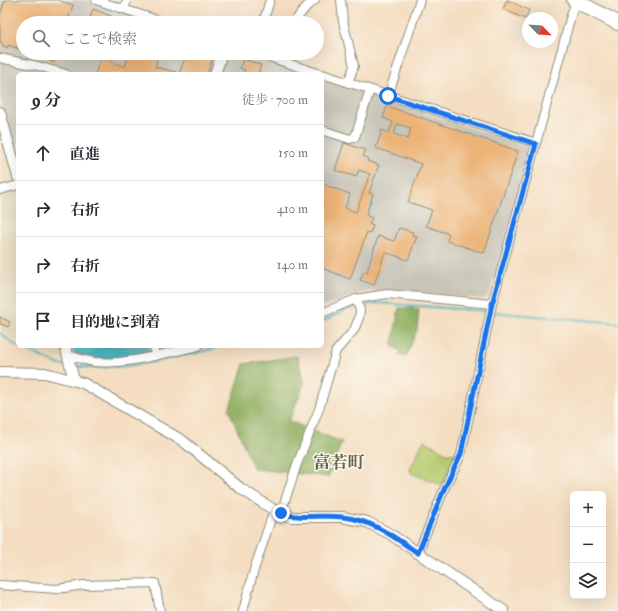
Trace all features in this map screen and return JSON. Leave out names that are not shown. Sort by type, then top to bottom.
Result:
[{"type":"highway","points":[[593,0],[618,13]]},
{"type":"highway","points":[[575,1],[618,24]]},
{"type":"street","points":[[96,0],[145,16]]},
{"type":"street","points":[[124,9],[127,0]]},
{"type":"street","points":[[266,16],[270,0]]},
{"type":"street","points":[[299,16],[307,6],[315,0]]},
{"type":"street","points":[[341,0],[343,21],[354,66],[348,83]]},
{"type":"street","points":[[388,96],[420,0]]},
{"type":"street","points":[[418,553],[445,487],[461,454],[490,310],[575,1]]},
{"type":"street","points":[[0,58],[59,72]]},
{"type":"street","points":[[216,72],[220,60]]},
{"type":"street","points":[[277,60],[314,72]]},
{"type":"street","points":[[324,75],[536,144]]},
{"type":"street","points":[[324,131],[350,139],[355,137],[370,90]]},
{"type":"street","points":[[0,112],[1,122],[16,171]]},
{"type":"street","points":[[0,190],[16,186]]},
{"type":"street","points":[[324,312],[358,304],[387,294],[490,310]]},
{"type":"street","points":[[243,611],[254,570],[319,409],[336,351],[357,324],[358,304]]},
{"type":"street","points":[[153,348],[155,355]]},
{"type":"street","points":[[74,380],[68,358],[93,362],[108,362],[188,348]]},
{"type":"street","points":[[0,372],[45,372],[74,380],[96,390],[183,441],[240,488],[278,511],[292,517],[342,517],[367,522],[390,534],[504,611]]},
{"type":"street","points":[[0,585],[57,589],[84,585],[155,583],[160,611]]},
{"type":"shaded area","points":[[0,0],[85,0],[133,16],[16,16],[16,60],[265,60],[301,72],[16,72],[16,155],[0,97]]},
{"type":"shaded area","points":[[324,80],[525,146],[528,154],[490,294],[485,299],[393,291],[371,291],[324,306]]},
{"type":"shaded area","points":[[16,189],[16,341],[0,329],[0,193]]},
{"type":"shaded area","points":[[30,348],[63,348],[66,359]]},
{"type":"green space","points":[[399,308],[419,309],[417,330],[406,357],[399,355],[401,351],[392,346]]},
{"type":"green space","points":[[297,356],[305,382],[289,421],[342,442],[328,477],[254,469],[229,410],[244,364]]},
{"type":"green space","points":[[424,440],[446,453],[457,454],[442,485],[411,473],[410,469]]},
{"type":"water","points":[[72,348],[149,348],[150,353],[130,357],[103,359],[74,353]]},
{"type":"building","points":[[5,0],[58,0],[73,5],[69,16],[16,16],[16,48],[8,45],[8,48],[3,46],[3,43],[0,42],[0,15]]},
{"type":"building","points":[[507,0],[529,10],[528,12],[522,12],[522,18],[503,9]]},
{"type":"building","points":[[93,9],[111,16],[90,16]]},
{"type":"building","points":[[48,60],[55,60],[54,63]]},
{"type":"building","points":[[100,60],[108,60],[125,67],[127,60],[157,60],[155,67],[176,72],[96,72]]},
{"type":"building","points":[[184,60],[212,60],[208,72],[180,72]]},
{"type":"building","points":[[243,60],[261,65],[259,72],[244,72],[245,70],[240,68]]},
{"type":"building","points":[[387,106],[518,151],[484,253],[447,241],[449,234],[426,226],[432,210],[408,202],[421,164],[376,148],[382,130],[389,133],[393,122],[383,118]],"holes":[[[397,124],[411,128],[408,139],[394,134]]]},
{"type":"building","points":[[344,143],[366,150],[363,156],[368,158],[367,161],[379,165],[369,193],[373,194],[366,215],[372,218],[369,224],[373,226],[370,233],[367,232],[350,279],[324,269],[324,185],[350,194],[345,208],[356,212],[370,174],[359,170],[356,177],[335,170]]},
{"type":"building","points":[[399,228],[413,232],[412,235],[417,236],[408,260],[385,252],[374,285],[360,280],[364,271],[367,272],[378,236],[394,241]]},
{"type":"building","points":[[0,317],[10,322],[8,327],[0,324]]},
{"type":"waterway","points":[[360,306],[378,303],[487,311]]},
{"type":"waterway","points":[[324,321],[345,310],[356,307]]},
{"type":"waterway","points":[[492,312],[618,323]]},
{"type":"waterway","points":[[0,333],[16,345]]},
{"type":"waterway","points":[[22,348],[60,365],[67,365]]},
{"type":"waterway","points":[[73,366],[108,367],[143,364],[216,348]]},
{"type":"district","name":"富若町","points":[[339,462]]},
{"type":"route","points":[[281,513],[292,517],[342,517],[367,522],[390,534],[418,553],[445,487],[461,454],[492,304],[536,144],[388,96]]}]
